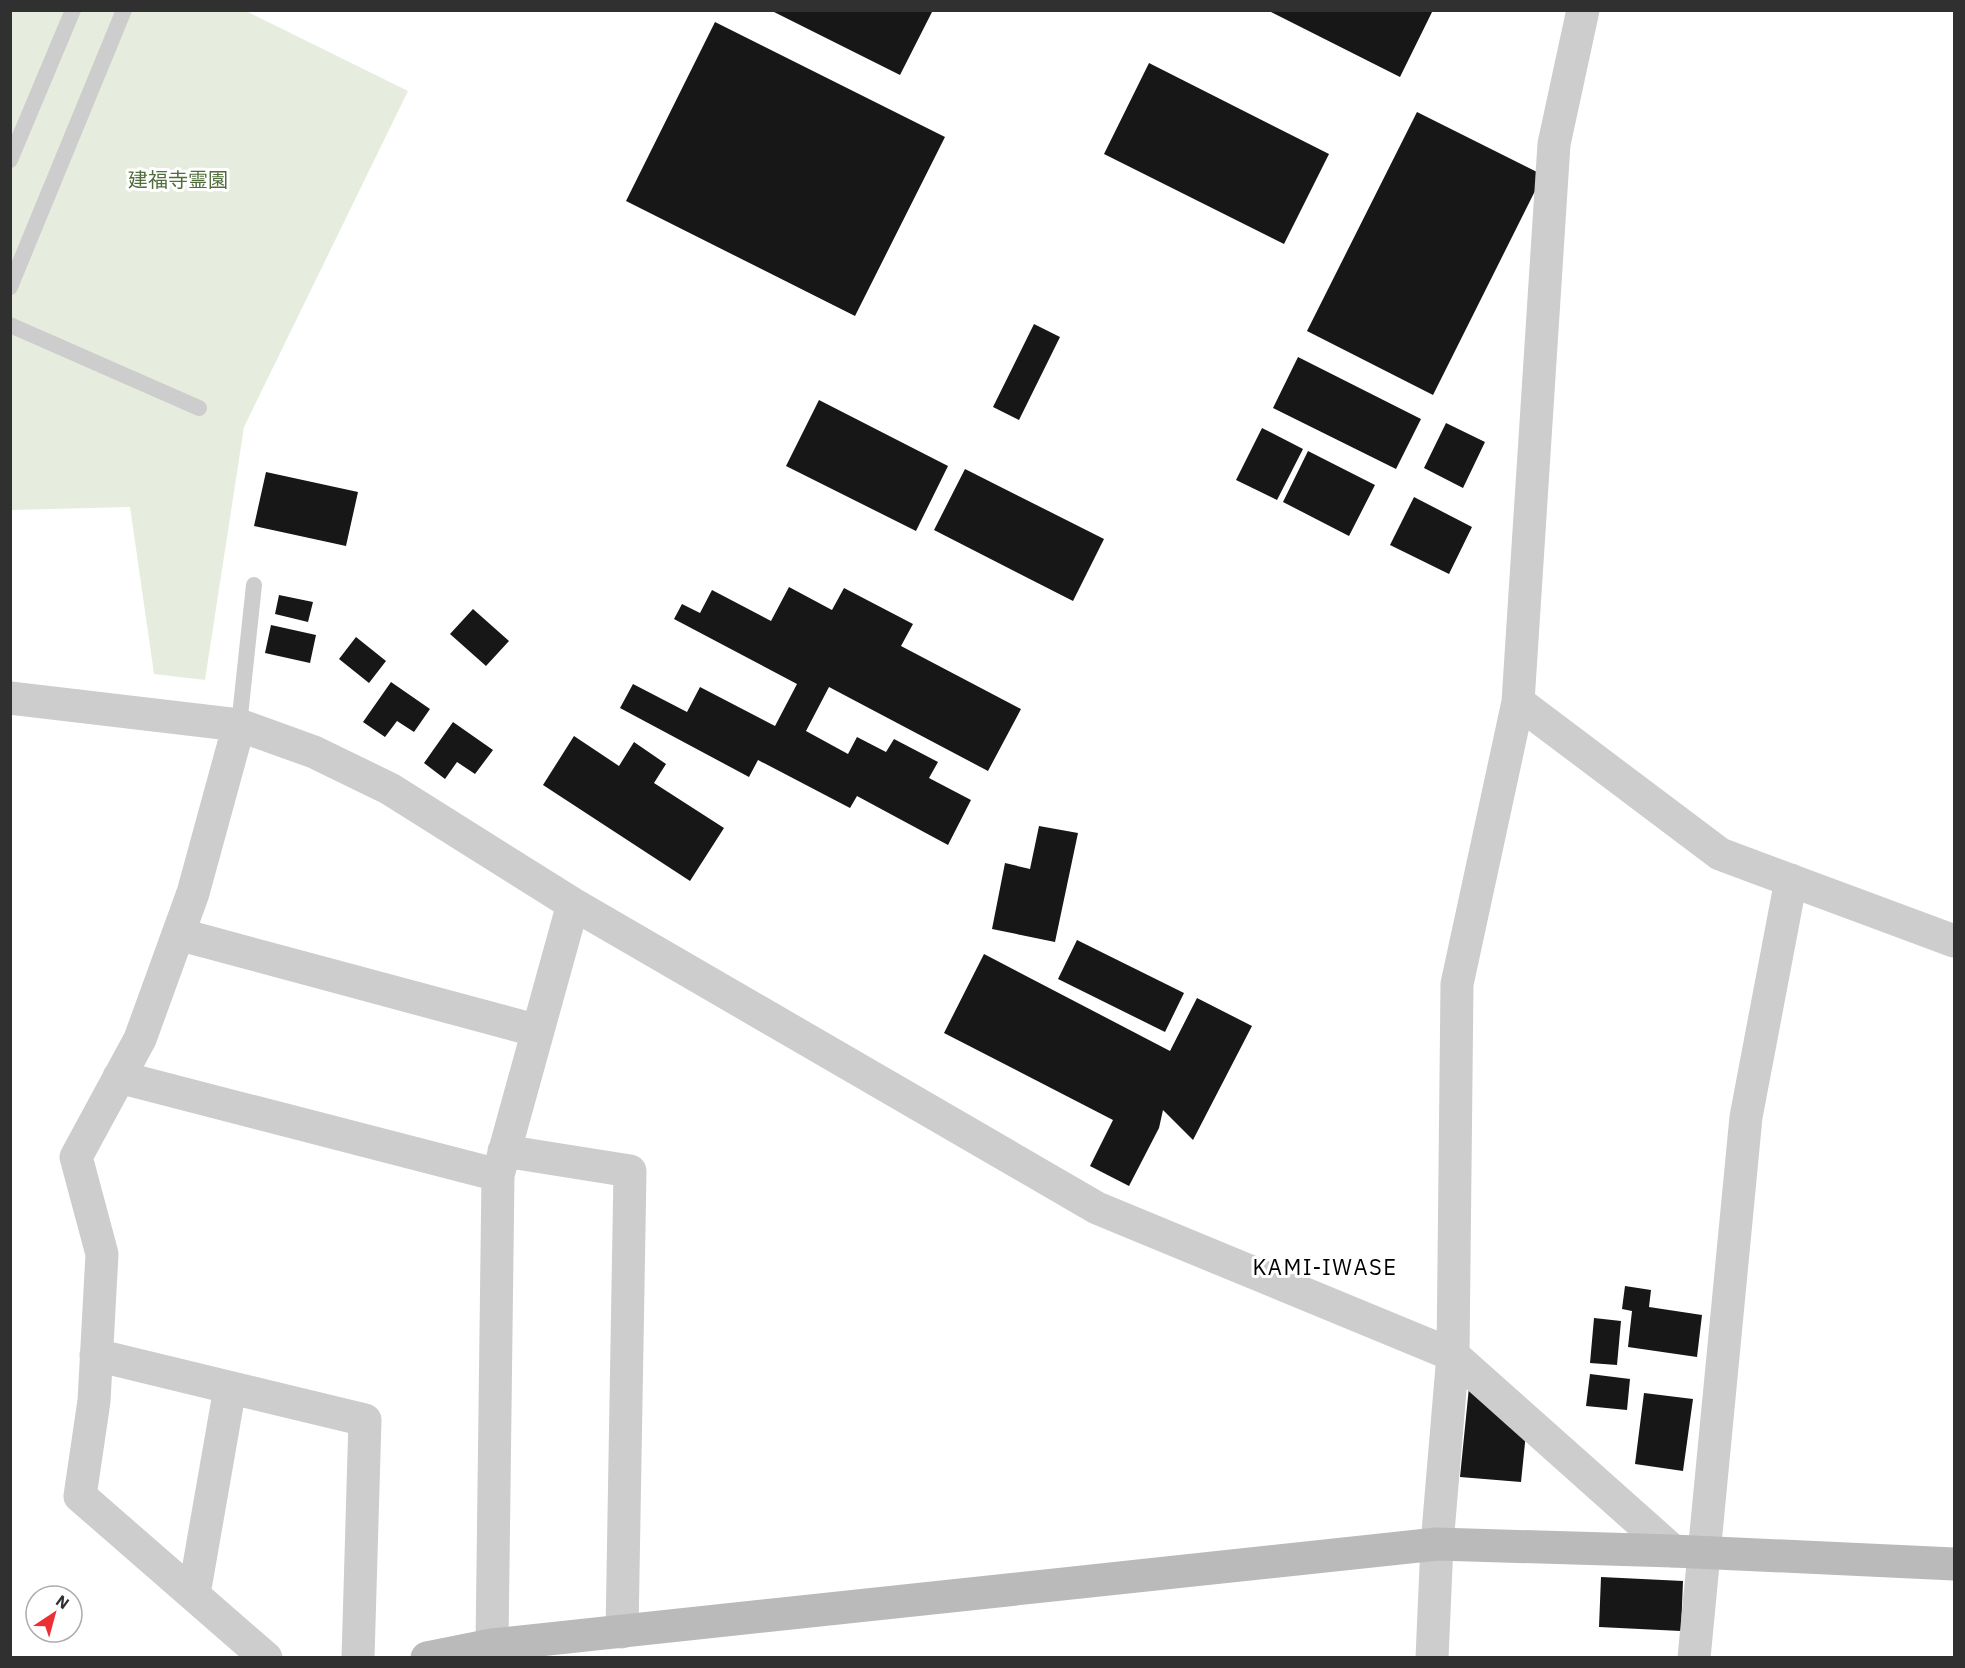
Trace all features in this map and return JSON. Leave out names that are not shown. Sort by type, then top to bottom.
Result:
[{"type":"street","points":[[1432,1658],[1437,1544],[1453,1355],[1456,984],[1518,702],[1554,144],[1583,10]]},
{"type":"street","points":[[10,698],[239,725],[314,752],[390,789],[573,904],[1097,1208],[1453,1355],[1688,1552]]},
{"type":"street","points":[[1518,702],[1720,854],[1954,941]]},
{"type":"street","points":[[239,725],[193,893],[140,1039],[76,1157],[102,1254],[94,1401],[80,1496],[266,1658]]},
{"type":"street","points":[[1694,1658],[1688,1552],[1746,1117],[1791,880]]},
{"type":"street","points":[[492,1645],[501,1163],[573,904]]},
{"type":"street","points":[[178,934],[538,1031]]},
{"type":"street","points":[[120,1077],[501,1163],[630,1171],[622,1632]]},
{"type":"street","points":[[96,1355],[365,1420],[358,1658]]},
{"type":"street","points":[[194,1594],[230,1388]]},
{"type":"street","points":[[427,1658],[492,1645],[1437,1544],[1954,1564]]},
{"type":"lane","points":[[10,160],[73,10]]},
{"type":"lane","points":[[10,287],[124,10]]},
{"type":"lane","points":[[10,325],[199,408]]},
{"type":"lane","points":[[239,725],[254,585]]},
{"type":"green space","name":"建福寺霊園","points":[[10,11],[246,11],[408,91],[244,427],[205,680],[154,674],[130,507],[11,510]]},
{"type":"building","points":[[770,10],[933,10],[900,75]]},
{"type":"building","points":[[1267,10],[1433,10],[1400,77]]},
{"type":"building","points":[[715,22],[945,137],[855,316],[626,201]]},
{"type":"building","points":[[1149,63],[1329,154],[1284,244],[1104,154]]},
{"type":"building","points":[[1417,112],[1543,175],[1433,395],[1307,331]]},
{"type":"building","points":[[1034,324],[1060,337],[1019,420],[993,407]]},
{"type":"building","points":[[1298,357],[1421,419],[1396,469],[1273,408]]},
{"type":"building","points":[[819,400],[948,466],[916,531],[786,466]]},
{"type":"building","points":[[1446,423],[1485,442],[1463,488],[1424,468]]},
{"type":"building","points":[[1262,428],[1303,449],[1277,500],[1236,480]]},
{"type":"building","points":[[1308,451],[1375,485],[1349,536],[1283,502]]},
{"type":"building","points":[[965,469],[1104,539],[1073,601],[934,530]]},
{"type":"building","points":[[266,472],[358,492],[346,546],[254,526]]},
{"type":"building","points":[[1414,497],[1472,527],[1449,574],[1390,545]]},
{"type":"building","points":[[789,587],[832,610],[844,588],[913,624],[901,646],[1021,709],[988,771],[829,687],[806,731],[848,754],[857,737],[886,752],[894,739],[938,762],[929,778],[971,800],[948,845],[857,796],[850,808],[758,760],[749,777],[620,708],[633,684],[687,712],[700,687],[775,726],[797,684],[674,619],[682,604],[700,613],[712,590],[771,621]]},
{"type":"building","points":[[279,595],[313,602],[308,622],[275,614]]},
{"type":"building","points":[[473,609],[509,641],[486,666],[450,634]]},
{"type":"building","points":[[271,625],[316,635],[310,663],[265,653]]},
{"type":"building","points":[[356,637],[386,661],[369,683],[339,659]]},
{"type":"building","points":[[391,682],[430,709],[414,732],[397,721],[385,737],[363,722]]},
{"type":"building","points":[[453,722],[493,750],[475,774],[457,762],[445,779],[424,763]]},
{"type":"building","points":[[574,736],[619,766],[634,742],[666,764],[654,783],[724,828],[690,881],[543,785]]},
{"type":"building","points":[[1039,826],[1078,833],[1055,942],[992,929],[1005,863],[1030,869]]},
{"type":"building","points":[[1077,940],[1184,993],[1165,1032],[1058,979]]},
{"type":"building","points":[[984,954],[1170,1051],[1197,998],[1252,1026],[1193,1140],[1163,1110],[1159,1128],[1129,1186],[1090,1166],[1113,1120],[944,1033]]},
{"type":"building","points":[[1625,1286],[1651,1290],[1649,1307],[1702,1315],[1697,1357],[1628,1347],[1632,1311],[1622,1309]]},
{"type":"building","points":[[1594,1318],[1621,1321],[1617,1365],[1590,1363]]},
{"type":"building","points":[[1590,1374],[1630,1379],[1627,1410],[1586,1406]]},
{"type":"building","points":[[1469,1387],[1526,1433],[1521,1482],[1460,1477]]},
{"type":"building","points":[[1644,1393],[1693,1399],[1683,1471],[1635,1464]]},
{"type":"building","points":[[1601,1577],[1683,1581],[1681,1631],[1599,1627]]},
{"type":"district","name":"KAMI-IWASE","points":[[1325,1266]]}]
